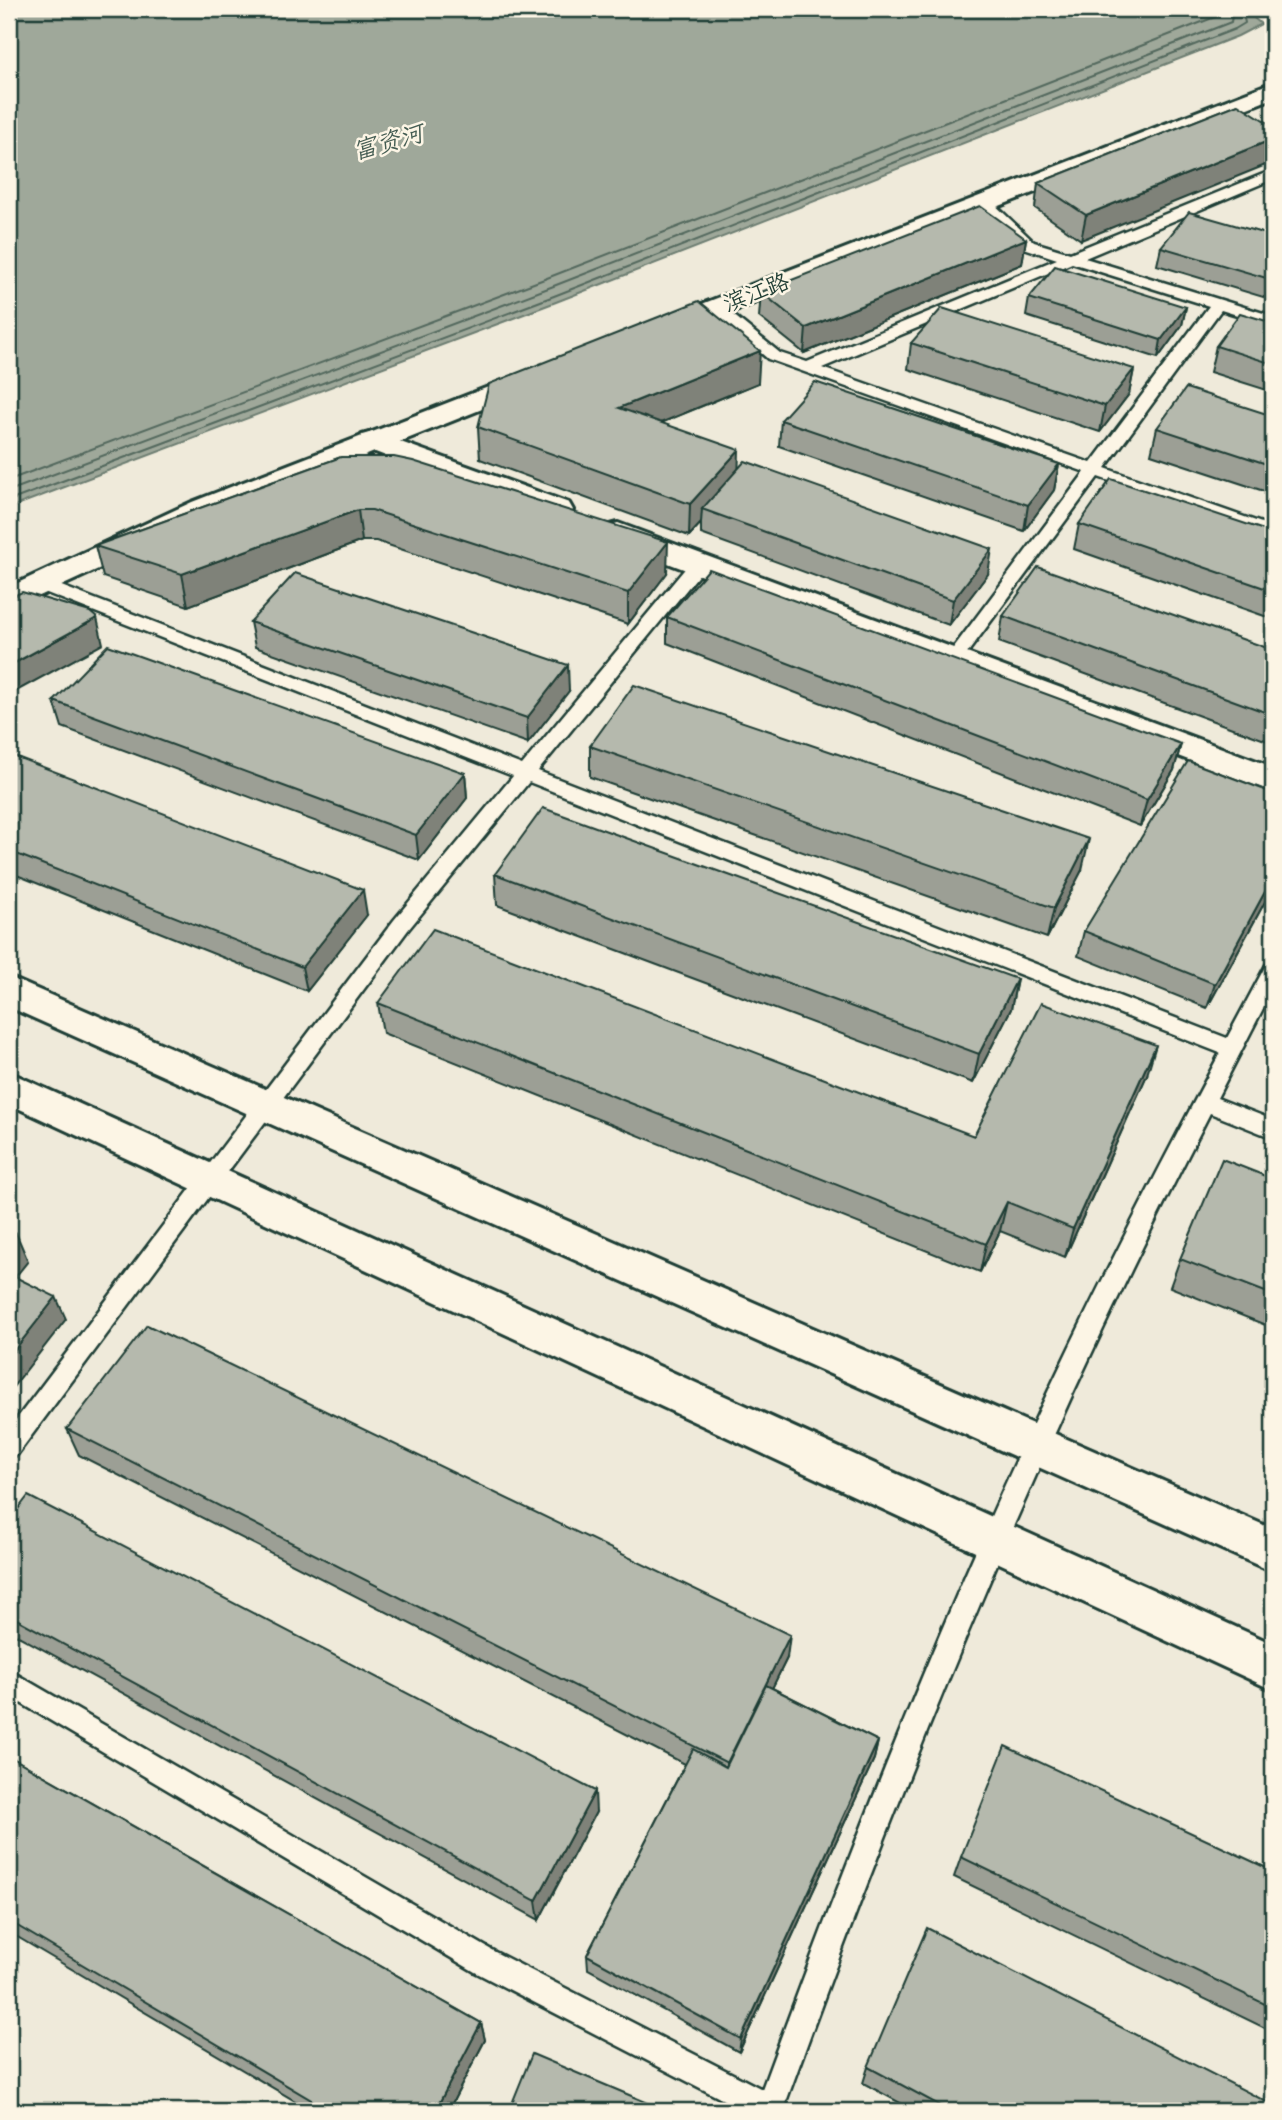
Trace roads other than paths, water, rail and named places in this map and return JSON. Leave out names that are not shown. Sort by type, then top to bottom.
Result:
[{"type":"street","name":"滨江路","points":[[640,337],[1273,89]]},
{"type":"street","points":[[9,600],[153,530],[564,367]]},
{"type":"street","points":[[373,441],[1273,780]]},
{"type":"street","points":[[9,991],[1273,1551]]},
{"type":"street","points":[[9,1087],[1273,1667]]},
{"type":"lane","points":[[807,368],[1273,174]]},
{"type":"lane","points":[[985,203],[1029,245],[1273,321]]},
{"type":"lane","points":[[954,659],[1218,304]]},
{"type":"lane","points":[[716,308],[774,356],[1273,533]]},
{"type":"lane","points":[[9,1447],[401,925],[699,563]]},
{"type":"lane","points":[[40,584],[1233,1049]]},
{"type":"lane","points":[[9,1682],[485,1962],[771,2110],[908,1743],[995,1539],[1087,1333],[1273,970]]},
{"type":"lane","points":[[1206,1102],[1273,1129]]},
{"type":"water","name":"富资河","points":[[9,9],[1255,9],[1247,12],[1261,24],[1238,36],[556,302],[9,508]]}]
